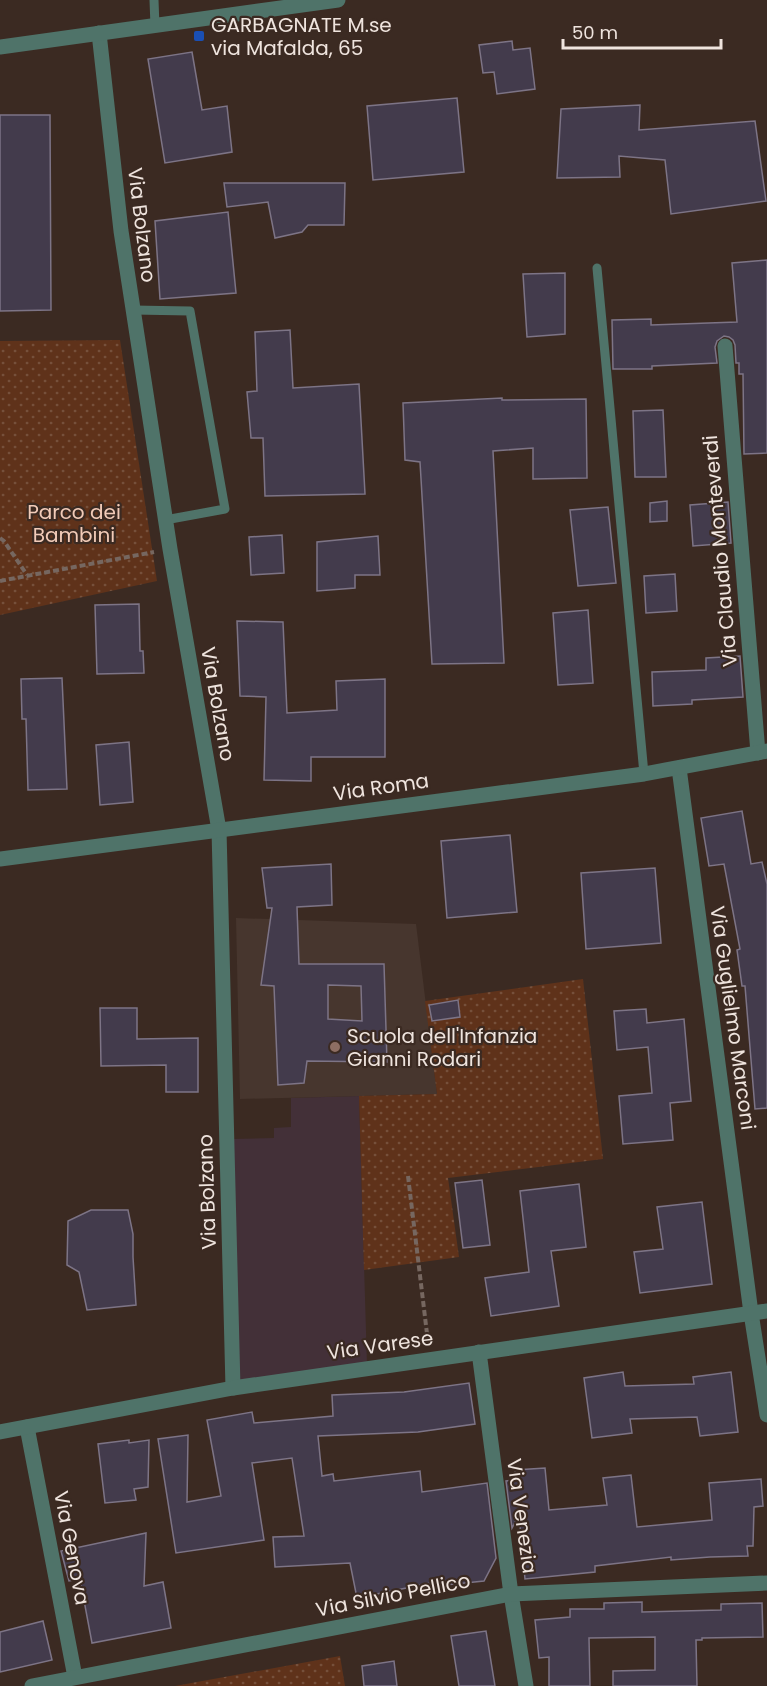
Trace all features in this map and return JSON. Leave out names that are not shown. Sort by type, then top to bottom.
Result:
[{"type":"street","points":[[0,47],[338,0]]},
{"type":"street","name":"Via Bolzano","points":[[99,33],[121,231],[165,520],[219,830],[233,1388]]},
{"type":"street","name":"Via Claudio Monteverdi","points":[[724,346],[763,752]]},
{"type":"street","name":"Via Roma","points":[[0,859],[644,774],[763,752]]},
{"type":"street","name":"Via Guglielmo Marconi","points":[[680,768],[759,1312],[767,1415]]},
{"type":"street","name":"Via Varese","points":[[0,1432],[233,1388],[759,1312]]},
{"type":"street","name":"Via Venezia","points":[[479,1352],[526,1686]]},
{"type":"street","name":"Via Genova","points":[[27,1427],[75,1677]]},
{"type":"street","name":"Via Silvio Pellico","points":[[32,1686],[512,1594],[767,1583]]},
{"type":"lane","points":[[154,0],[155,26]]},
{"type":"lane","points":[[597,268],[644,774]]},
{"type":"lane","points":[[133,310],[190,311],[225,509],[165,520]]},
{"type":"path","points":[[0,538],[27,575]]},
{"type":"path","points":[[0,581],[170,549]]},
{"type":"path","points":[[408,1176],[430,1359]]},
{"type":"shaded area","name":"Scuola dell'Infanzia Gianni Rodari","points":[[236,918],[416,924],[437,1094],[240,1099]]},
{"type":"shaded area","points":[[359,1096],[367,1365],[236,1384],[232,1139],[274,1138],[274,1128],[291,1127],[291,1098]]},
{"type":"green space","name":"Parco dei Bambini","points":[[120,340],[157,581],[0,615],[0,341]]},
{"type":"green space","points":[[583,979],[603,1159],[448,1178],[459,1257],[364,1270],[359,1096],[437,1094],[425,1001]]},
{"type":"green space","points":[[340,1656],[345,1686],[175,1686]]},
{"type":"building","points":[[512,41],[513,50],[530,48],[535,89],[497,94],[494,72],[483,73],[479,45]]},
{"type":"building","points":[[192,52],[202,110],[227,106],[232,152],[165,163],[148,59]]},
{"type":"building","points":[[457,98],[464,172],[373,180],[367,106]]},
{"type":"building","points":[[640,105],[639,130],[755,121],[766,201],[671,214],[665,160],[619,156],[620,177],[557,178],[561,109]]},
{"type":"building","points":[[0,115],[50,115],[51,310],[0,311]]},
{"type":"building","points":[[224,183],[345,183],[344,225],[308,225],[302,232],[275,238],[268,202],[227,207]]},
{"type":"building","points":[[228,212],[236,293],[160,299],[155,221]]},
{"type":"building","points":[[767,260],[767,453],[744,454],[743,374],[739,374],[739,363],[736,363],[733,340],[724,336],[717,341],[715,347],[717,363],[652,366],[652,369],[613,369],[612,320],[651,319],[651,325],[737,322],[732,263]]},
{"type":"building","points":[[565,273],[565,334],[527,337],[523,274]]},
{"type":"building","points":[[290,330],[293,388],[359,384],[365,494],[265,496],[263,438],[251,438],[247,392],[257,391],[255,332]]},
{"type":"building","points":[[502,398],[502,400],[586,399],[587,478],[533,479],[533,448],[493,451],[504,663],[432,664],[420,462],[405,460],[403,403]]},
{"type":"building","points":[[663,410],[666,477],[635,477],[633,411]]},
{"type":"building","points":[[667,501],[667,521],[650,522],[650,503]]},
{"type":"building","points":[[728,502],[731,543],[693,546],[690,505]]},
{"type":"building","points":[[608,507],[616,583],[578,586],[570,510]]},
{"type":"building","points":[[282,535],[284,573],[251,575],[249,537]]},
{"type":"building","points":[[378,536],[380,575],[355,575],[355,588],[317,591],[317,542]]},
{"type":"building","points":[[675,574],[677,611],[646,613],[644,576]]},
{"type":"building","points":[[139,604],[140,651],[143,651],[144,673],[97,674],[95,605]]},
{"type":"building","points":[[588,610],[593,683],[558,685],[553,613]]},
{"type":"building","points":[[237,621],[283,622],[287,713],[337,710],[336,681],[385,679],[385,757],[311,757],[311,781],[264,780],[266,697],[240,696]]},
{"type":"building","points":[[740,656],[743,697],[692,700],[692,704],[653,706],[652,672],[706,670],[706,658]]},
{"type":"building","points":[[62,678],[67,789],[28,790],[26,719],[22,719],[21,679]]},
{"type":"building","points":[[129,742],[133,802],[100,805],[96,745]]},
{"type":"building","points":[[742,811],[751,864],[762,862],[767,884],[767,1108],[755,1109],[745,986],[742,986],[737,950],[740,949],[724,864],[709,866],[701,818]]},
{"type":"building","points":[[510,835],[517,912],[447,918],[441,841]]},
{"type":"building","points":[[331,864],[332,905],[297,907],[299,964],[384,964],[387,1062],[307,1061],[304,1083],[278,1085],[274,986],[261,985],[272,908],[267,908],[262,868]],"holes":[[[328,985],[361,986],[362,1021],[328,1019]]]},
{"type":"building","points":[[655,868],[661,943],[586,949],[581,873]]},
{"type":"building","points":[[458,1000],[460,1017],[432,1021],[429,1005]]},
{"type":"building","points":[[100,1008],[137,1008],[137,1039],[198,1038],[198,1092],[166,1092],[166,1065],[101,1066]]},
{"type":"building","points":[[646,1009],[647,1023],[684,1019],[691,1101],[670,1103],[673,1140],[623,1144],[619,1096],[652,1093],[648,1047],[617,1050],[614,1011]]},
{"type":"building","points":[[482,1180],[490,1245],[463,1248],[455,1183]]},
{"type":"building","points":[[579,1184],[586,1247],[551,1251],[559,1306],[491,1316],[485,1278],[529,1272],[520,1191]]},
{"type":"building","points":[[702,1202],[712,1284],[640,1293],[634,1252],[663,1249],[657,1207]]},
{"type":"building","points":[[91,1210],[128,1210],[133,1234],[136,1305],[87,1310],[79,1272],[67,1265],[68,1221]]},
{"type":"building","points":[[623,1372],[625,1386],[694,1384],[693,1377],[731,1372],[738,1432],[700,1436],[697,1417],[630,1419],[632,1433],[592,1438],[584,1378]]},
{"type":"building","points":[[469,1383],[475,1424],[418,1432],[318,1436],[322,1476],[333,1474],[334,1481],[420,1471],[422,1492],[487,1483],[496,1558],[484,1581],[436,1586],[436,1582],[357,1598],[350,1563],[275,1567],[273,1537],[304,1536],[292,1458],[252,1463],[264,1540],[176,1553],[158,1439],[188,1435],[187,1502],[221,1496],[207,1420],[252,1412],[254,1423],[333,1416],[332,1395],[404,1392]]},
{"type":"building","points":[[129,1440],[129,1443],[149,1440],[148,1487],[134,1489],[136,1500],[105,1503],[98,1444]]},
{"type":"building","points":[[545,1468],[549,1510],[607,1505],[603,1478],[631,1475],[637,1527],[712,1520],[709,1483],[761,1479],[763,1506],[754,1507],[753,1546],[747,1546],[748,1556],[671,1560],[671,1557],[595,1566],[595,1572],[525,1579],[519,1515],[512,1528],[506,1481],[516,1480],[515,1470]]},
{"type":"building","points":[[146,1533],[144,1586],[163,1582],[171,1628],[92,1643],[80,1579],[69,1581],[61,1551]]},
{"type":"building","points":[[642,1602],[642,1612],[721,1610],[721,1604],[762,1603],[763,1637],[696,1640],[697,1686],[613,1686],[613,1671],[655,1670],[655,1637],[589,1638],[590,1686],[549,1686],[549,1657],[539,1658],[535,1620],[570,1617],[570,1609],[604,1609],[604,1603]]},
{"type":"building","points":[[43,1621],[52,1660],[0,1672],[0,1632]]},
{"type":"building","points":[[486,1631],[495,1686],[459,1686],[451,1636]]},
{"type":"building","points":[[394,1661],[397,1686],[364,1686],[362,1666]]},
{"type":"place","name":"GARBAGNATE M.se via Mafalda, 65","points":[[199,36]]},
{"type":"place","name":"Scuola dell'Infanzia Gianni Rodari","points":[[335,1047]]}]
